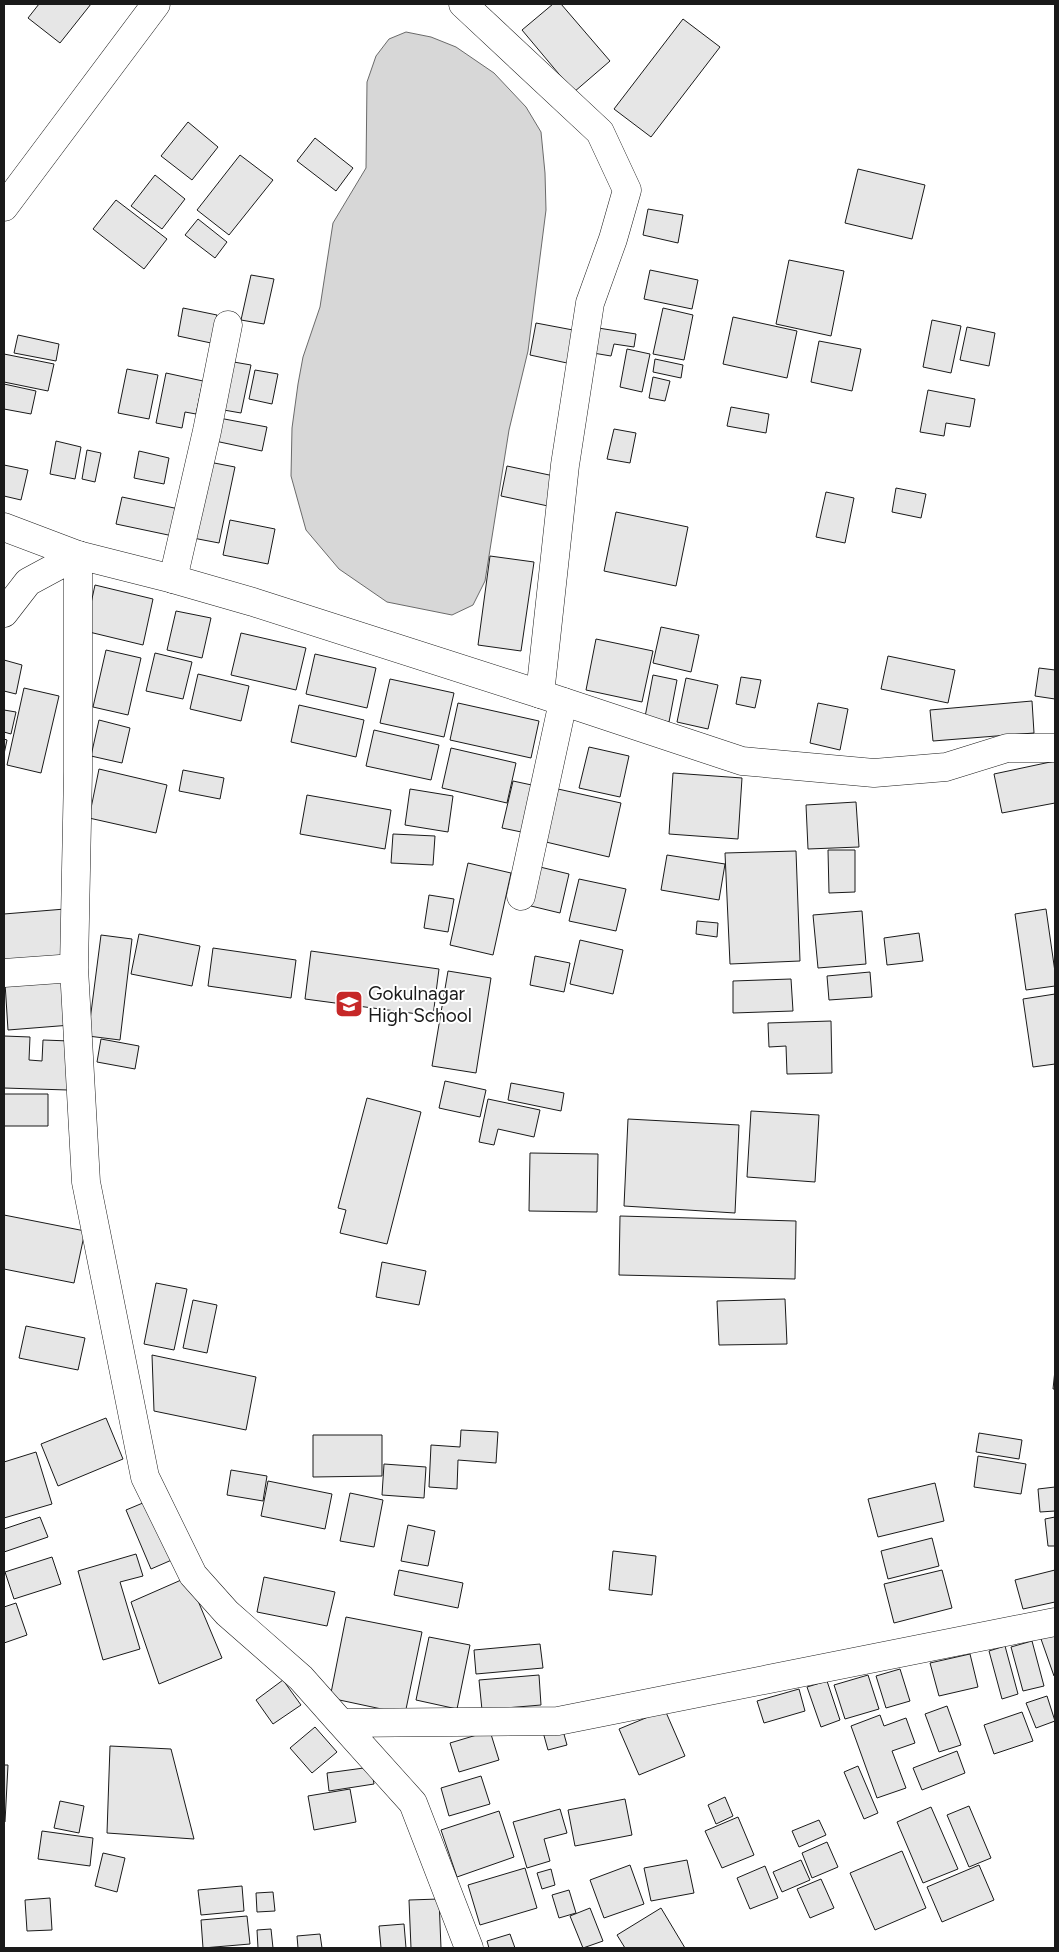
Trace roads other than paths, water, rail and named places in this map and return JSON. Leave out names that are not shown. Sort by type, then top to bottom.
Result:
[{"type":"street","points":[[4,207],[156,4]]},
{"type":"street","points":[[463,4],[600,132],[627,190],[613,239],[590,303],[565,464],[551,698],[521,896]]},
{"type":"street","points":[[173,579],[207,431],[228,325]]},
{"type":"street","points":[[4,527],[78,555],[253,602],[742,761],[874,773],[946,767],[1007,748],[1055,748]]},
{"type":"street","points":[[4,613],[28,582],[78,555]]},
{"type":"street","points":[[78,555],[78,772],[74,968],[86,1182],[145,1477],[193,1575],[227,1613],[301,1678],[413,1803],[469,1948]]},
{"type":"street","points":[[4,973],[74,968]]},
{"type":"street","points":[[341,1723],[558,1721],[1055,1622]]},
{"type":"place","name":"Gokulnagar High School","points":[[349,1004]]}]
